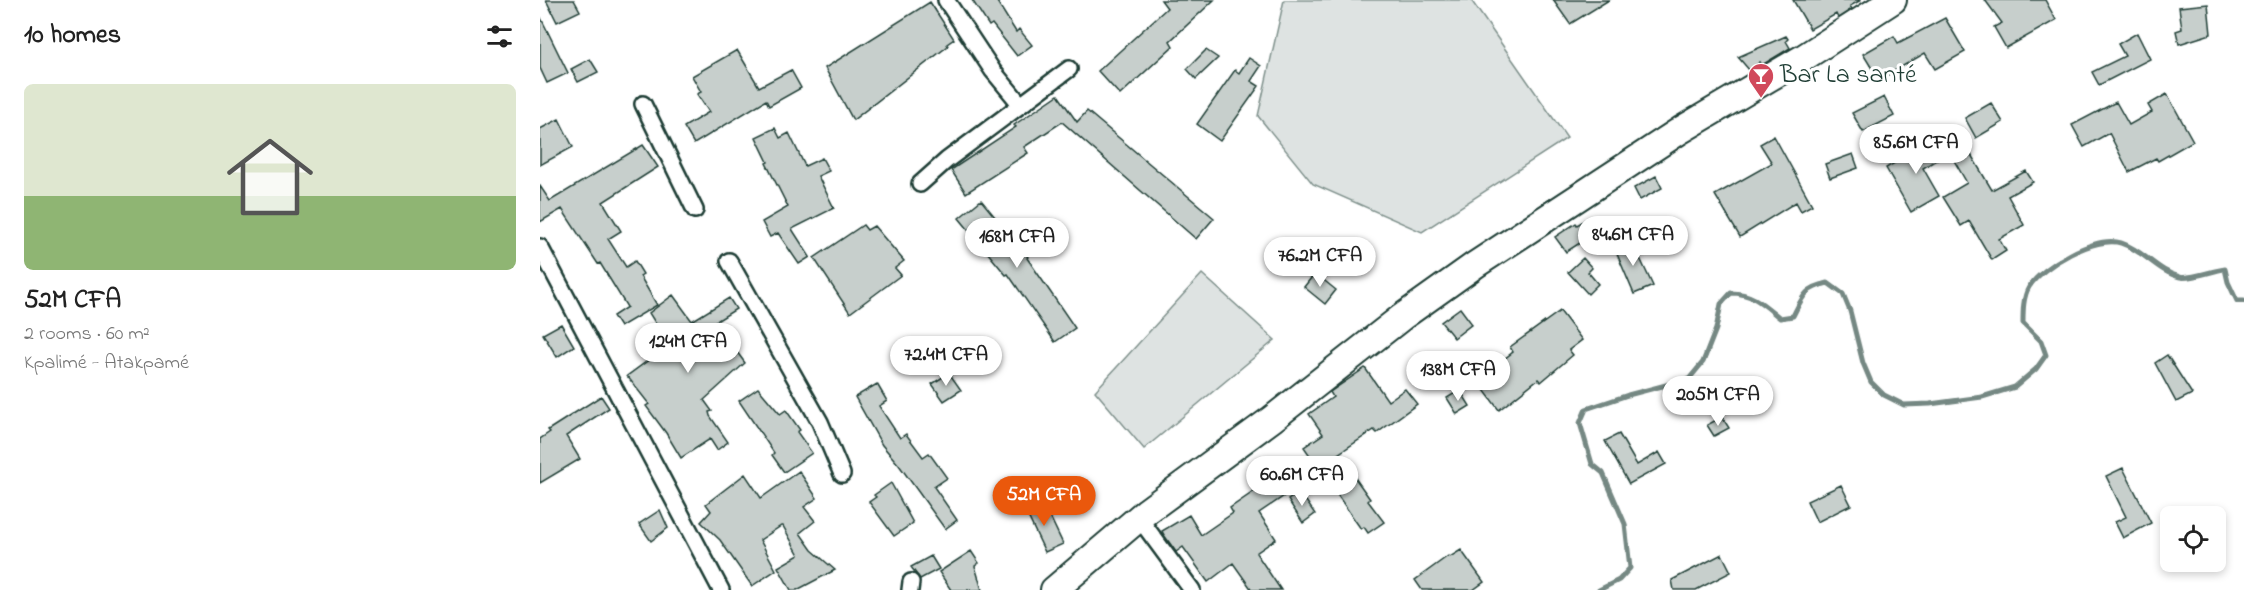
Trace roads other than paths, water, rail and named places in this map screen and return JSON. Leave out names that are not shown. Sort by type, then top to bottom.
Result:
[{"type":"main road","points":[[1054,590],[1139,518],[1272,420],[1402,317],[1475,265],[1681,130],[1803,58],[1893,0]]},
{"type":"street","points":[[946,0],[993,71],[1021,105]]},
{"type":"street","points":[[920,184],[947,160],[1069,69]]},
{"type":"street","points":[[643,104],[695,210]]},
{"type":"street","points":[[540,247],[721,590]]},
{"type":"street","points":[[729,261],[820,422],[842,474]]},
{"type":"street","points":[[1139,518],[1192,590]]},
{"type":"waterway","points":[[1599,590],[1619,580],[1630,568],[1625,524],[1603,473],[1592,464],[1580,423],[1586,409],[1689,379],[1703,362],[1716,329],[1721,304],[1731,293],[1752,297],[1780,318],[1793,316],[1809,290],[1828,283],[1843,294],[1850,311],[1863,363],[1871,382],[1884,395],[1904,405],[1982,397],[2015,387],[2036,369],[2046,355],[2041,341],[2023,323],[2024,300],[2027,291],[2045,270],[2084,248],[2110,242],[2121,243],[2165,271],[2184,278],[2225,269],[2237,301],[2244,301]]},
{"type":"place","name":"Bar La santé","points":[[1761,99]]}]
